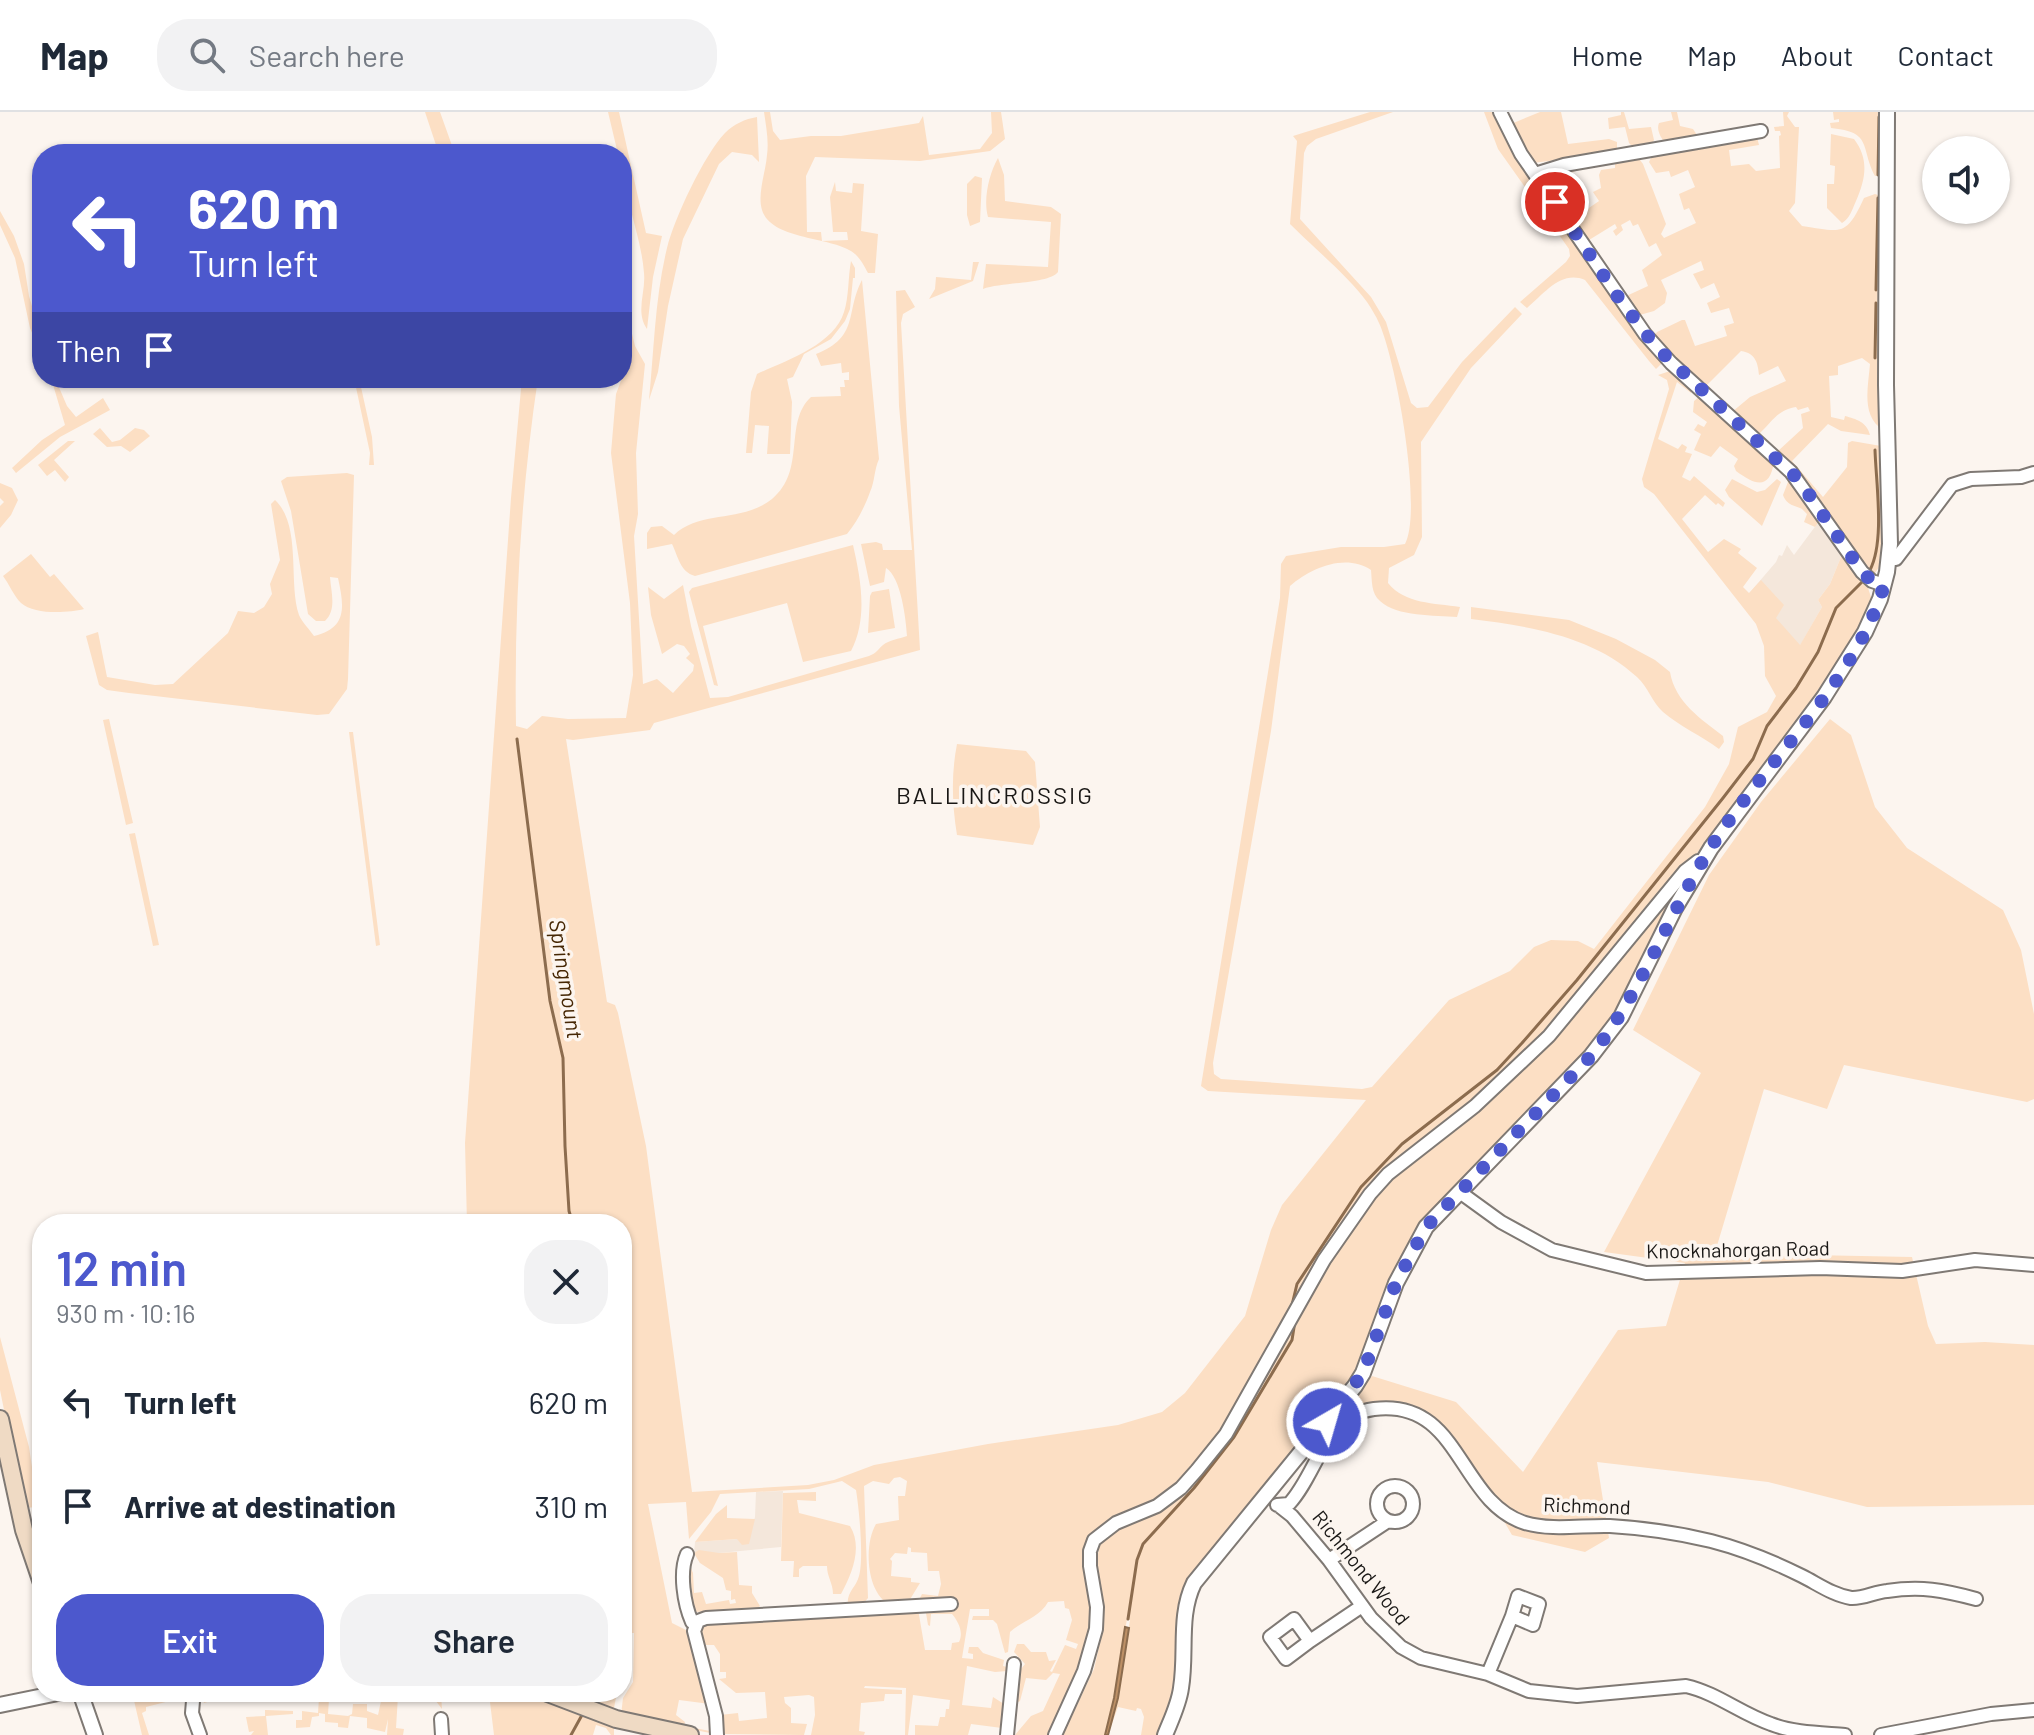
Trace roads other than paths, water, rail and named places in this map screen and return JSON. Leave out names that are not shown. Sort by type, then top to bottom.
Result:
[{"type":"main road","points":[[0,1419],[20,1515],[32,1542]]},
{"type":"main road","points":[[571,1702],[616,1719],[690,1735]]},
{"type":"street","points":[[1500,112],[1521,154],[1615,293],[1656,347],[1791,472],[1862,572],[1872,581],[1884,585]]},
{"type":"street","points":[[1165,1735],[1181,1689],[1184,1618],[1190,1593],[1206,1567],[1270,1502],[1355,1386],[1363,1373],[1396,1283],[1426,1227],[1609,1034],[1638,984],[1675,908],[1724,827],[1831,686],[1874,614],[1889,559],[1887,112]]},
{"type":"street","points":[[1535,174],[1559,166],[1761,131]]},
{"type":"street","points":[[1889,559],[1896,559],[1952,485],[1971,479],[2021,477],[2034,473]]},
{"type":"street","points":[[1055,1735],[1084,1671],[1096,1629],[1097,1607],[1090,1566],[1094,1540],[1116,1523],[1157,1506],[1181,1488],[1226,1434],[1324,1260],[1370,1194],[1399,1165],[1475,1106],[1549,1036],[1685,871],[1698,861],[1702,862]]},
{"type":"street","name":"Knocknahorgan Road","points":[[1461,1193],[1513,1229],[1552,1250],[1646,1273],[1820,1268],[1902,1271],[1975,1260],[2034,1265]]},
{"type":"street","name":"Richmond","points":[[1270,1502],[1289,1504],[1298,1494],[1328,1439],[1341,1424],[1357,1414],[1375,1409],[1397,1410],[1433,1424],[1448,1439],[1492,1504],[1525,1523],[1640,1528],[1715,1542],[1853,1598],[1885,1591],[1934,1588],[1976,1599]]},
{"type":"street","name":"Richmond Wood","points":[[1270,1502],[1292,1516],[1362,1606],[1401,1647],[1421,1658],[1488,1674],[1529,1691],[1577,1696],[1686,1686],[1702,1689],[1771,1724],[1801,1731],[1845,1735]]},
{"type":"street","points":[[1329,1560],[1388,1521]]},
{"type":"street","points":[[687,1554],[684,1582],[689,1615],[695,1624],[694,1631],[716,1716],[717,1735]]},
{"type":"street","points":[[695,1624],[706,1618],[951,1604]]},
{"type":"street","points":[[1310,1641],[1362,1606]]},
{"type":"street","points":[[1488,1674],[1512,1616]]},
{"type":"street","points":[[1007,1735],[1014,1664]]},
{"type":"street","points":[[0,1705],[32,1698]]},
{"type":"street","points":[[83,1702],[95,1735]]},
{"type":"street","points":[[193,1702],[192,1713],[200,1735]]},
{"type":"street","points":[[1881,1735],[1991,1714],[2034,1710]]},
{"type":"street","points":[[441,1719],[442,1735]]},
{"type":"waterway","points":[[1878,175],[1879,117]]},
{"type":"waterway","points":[[1876,290],[1878,198]]},
{"type":"waterway","points":[[1875,358],[1876,303]]},
{"type":"waterway","points":[[1870,570],[1875,558],[1878,528],[1875,450]]},
{"type":"waterway","points":[[1292,1305],[1297,1284],[1361,1187],[1402,1144],[1497,1070],[1577,980],[1723,798],[1753,759],[1767,726],[1818,652],[1836,608],[1862,582]]},
{"type":"waterway","name":"Springmount","points":[[517,739],[550,1001],[563,1058],[570,1214]]},
{"type":"waterway","points":[[1128,1619],[1137,1560],[1143,1544],[1194,1488],[1234,1437],[1292,1340],[1295,1321]]},
{"type":"waterway","name":"Springmount","points":[[571,1735],[582,1715]]},
{"type":"district","name":"BALLINCROSSIG","points":[[995,796]]}]
